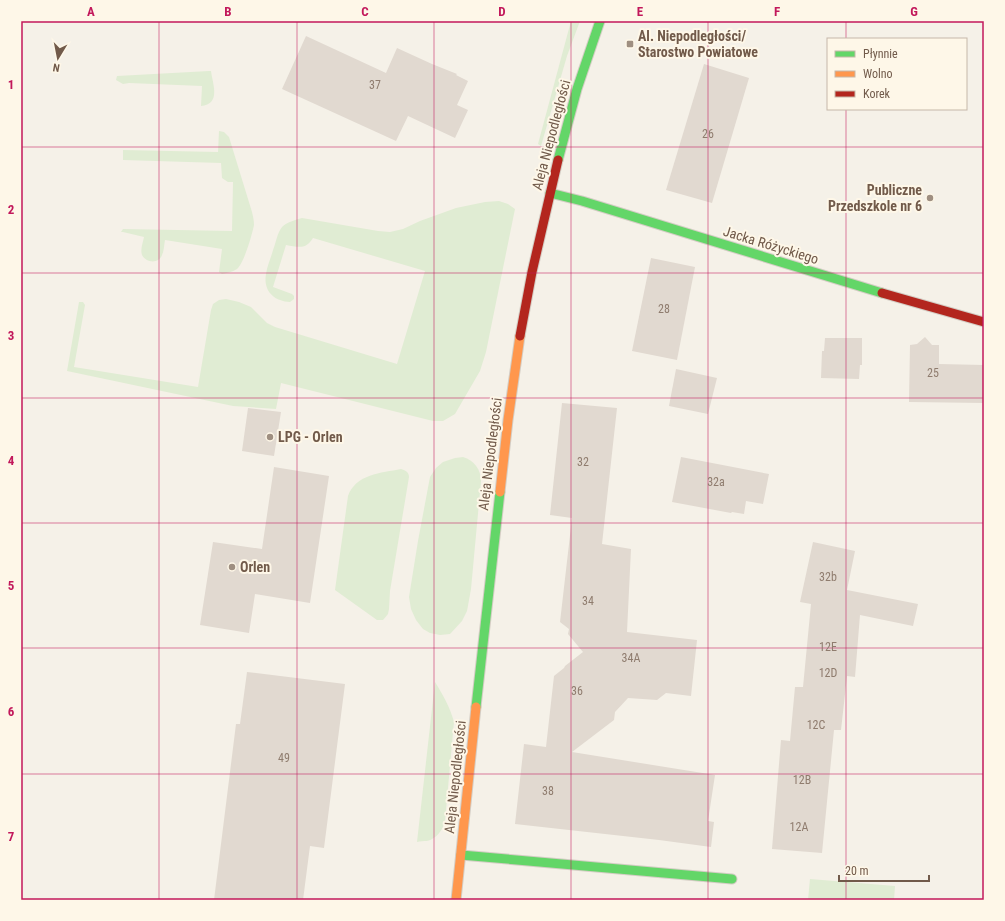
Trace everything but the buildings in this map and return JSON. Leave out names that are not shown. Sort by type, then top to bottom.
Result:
[{"type":"street","name":"Aleja Niepodległości","points":[[456,900],[508,420],[521,331],[532,272],[558,159],[577,89],[600,21]]},
{"type":"street","name":"Jacka Różyckiego","points":[[550,193],[582,201],[898,298],[984,322]]},
{"type":"street","points":[[461,855],[732,879]]},
{"type":"green space","points":[[571,21],[580,21],[567,56],[541,146],[538,144]]},
{"type":"green space","points":[[211,71],[214,93],[213,98],[211,102],[201,106],[202,86],[123,84],[116,80],[117,76]]},
{"type":"green space","points":[[219,131],[224,132],[229,137],[253,218],[254,225],[240,266],[233,271],[222,274],[219,272],[222,249],[165,240],[163,252],[160,258],[155,261],[146,260],[141,253],[144,237],[121,232],[123,229],[232,231],[233,182],[228,182],[222,178],[221,163],[123,160],[123,150],[218,152]]},
{"type":"green space","points":[[499,201],[508,204],[515,209],[486,352],[480,371],[455,414],[443,421],[433,421],[281,383],[276,409],[233,406],[67,371],[79,302],[83,302],[85,305],[74,367],[198,387],[211,310],[213,304],[219,300],[226,299],[251,307],[267,323],[275,327],[397,364],[425,271],[313,238],[305,246],[298,247],[286,245],[273,287],[292,294],[294,299],[290,302],[279,300],[268,290],[266,285],[266,274],[280,229],[289,222],[302,218],[390,232],[403,229],[456,208],[485,202]]},
{"type":"green space","points":[[463,457],[474,463],[481,477],[471,589],[467,611],[462,621],[450,634],[440,635],[430,633],[423,629],[416,620],[411,609],[409,597],[430,477],[436,468],[443,462]]},
{"type":"green space","points":[[401,469],[408,474],[409,477],[390,591],[389,609],[388,614],[383,620],[377,620],[335,590],[348,496],[357,483],[363,479]]},
{"type":"green space","points":[[435,682],[446,701],[454,722],[445,821],[443,828],[436,836],[427,841],[417,842]]},
{"type":"green space","points":[[810,879],[895,886],[894,900],[808,900]]},
{"type":"traffic: fast","points":[[558,160],[577,89],[600,21]]},
{"type":"traffic: fast","points":[[550,193],[582,201],[882,293]]},
{"type":"traffic: fast","points":[[476,707],[500,492]]},
{"type":"traffic: fast","points":[[461,855],[732,879]]},
{"type":"traffic: slow","points":[[500,492],[508,420],[520,336]]},
{"type":"traffic: slow","points":[[456,900],[476,707]]},
{"type":"traffic: jam","points":[[520,336],[532,272],[558,160]]},
{"type":"traffic: jam","points":[[882,293],[984,322]]},
{"type":"place","name":"Al. Niepodległości/ Starostwo Powiatowe","points":[[630,44]]},
{"type":"place","name":"Publiczne Przedszkole nr 6","points":[[930,198]]},
{"type":"place","name":"LPG - Orlen","points":[[270,437]]},
{"type":"place","name":"Orlen","points":[[232,567]]}]
